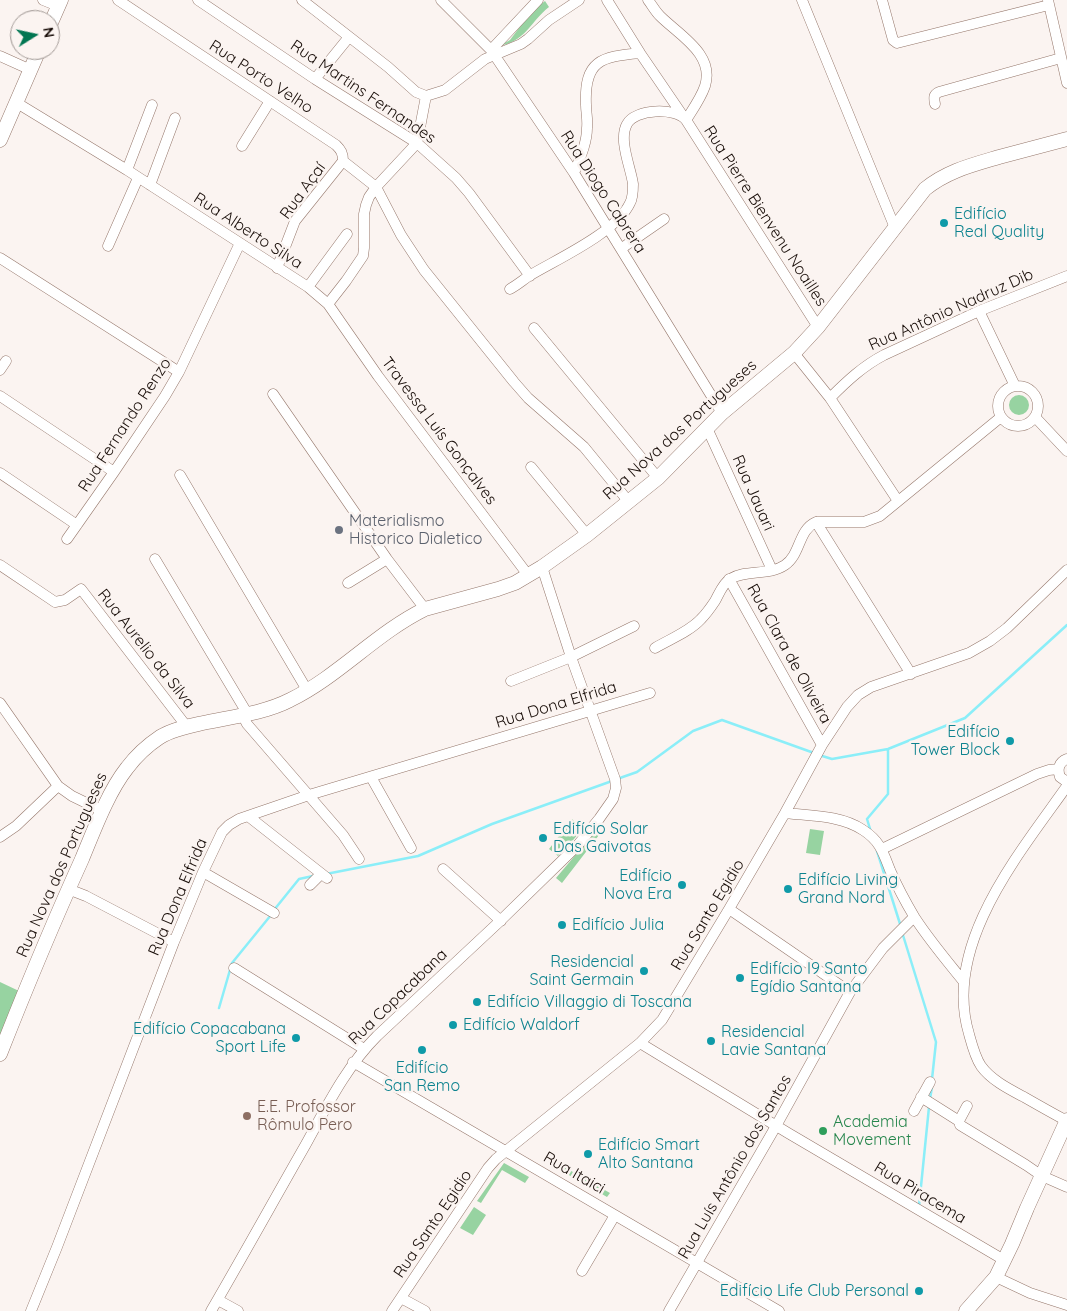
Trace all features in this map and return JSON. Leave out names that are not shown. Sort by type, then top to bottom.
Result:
[{"type":"street","points":[[44,0],[59,3]]},
{"type":"street","name":"Rua Porto Velho","points":[[118,0],[336,145],[341,150],[343,160],[376,188]]},
{"type":"street","name":"Rua Martins Fernandes","points":[[198,0],[417,143],[462,185],[530,276]]},
{"type":"street","points":[[302,0],[388,67],[416,92],[426,96],[445,90],[492,52],[538,0]]},
{"type":"street","points":[[492,52],[522,44],[549,20],[578,0]]},
{"type":"street","points":[[607,0],[684,118]]},
{"type":"street","name":"Rua Pierre Bienvenu Noailles","points":[[648,0],[658,14],[692,44],[706,66],[707,76],[700,97],[684,118],[818,327]]},
{"type":"street","points":[[802,0],[895,228]]},
{"type":"street","points":[[882,0],[893,40],[897,43],[1048,3],[1067,83]]},
{"type":"street","name":"Rua Diogo Cabrera","points":[[445,1],[492,52],[574,173],[722,413]]},
{"type":"street","points":[[315,78],[349,37]]},
{"type":"street","points":[[574,173],[587,135],[585,92],[591,70],[597,63],[606,58],[640,53]]},
{"type":"street","points":[[0,56],[31,70]]},
{"type":"street","points":[[935,104],[934,96],[939,92],[1061,58]]},
{"type":"street","points":[[1,135],[17,104],[36,60]]},
{"type":"street","points":[[328,304],[363,256],[366,205],[376,188],[417,143],[426,96]]},
{"type":"street","points":[[242,146],[270,101]]},
{"type":"street","name":"Rua Alberto Silva","points":[[17,104],[127,170],[308,287],[328,304]]},
{"type":"street","points":[[127,170],[152,105]]},
{"type":"street","points":[[510,289],[576,250],[608,227],[624,212],[630,203],[633,184],[624,142],[627,124],[633,118],[655,111],[674,114],[684,118]]},
{"type":"street","points":[[150,186],[175,118]]},
{"type":"street","name":"Rua Nova dos Portugueses","points":[[0,1054],[42,948],[103,812],[119,779],[138,755],[149,745],[161,736],[187,726],[245,714],[290,700],[413,615],[425,609],[515,583],[542,567],[586,536],[658,478],[722,413],[794,353],[818,327],[925,189],[946,174],[968,166],[1067,139]]},
{"type":"street","name":"Rua Açaí","points":[[278,268],[295,221],[343,160]]},
{"type":"street","points":[[108,246],[138,178]]},
{"type":"street","points":[[376,188],[401,235],[424,270],[467,325],[528,398],[584,448],[629,502]]},
{"type":"street","points":[[622,248],[664,219]]},
{"type":"street","points":[[308,287],[347,234]]},
{"type":"street","name":"Rua Fernando Renzo","points":[[67,539],[165,396],[240,243]]},
{"type":"street","points":[[0,258],[178,372]]},
{"type":"street","name":"Rua Antônio Nadruz Dib","points":[[830,398],[871,362],[979,311],[1067,276]]},
{"type":"street","name":"Travessa Luís Gonçalves","points":[[328,304],[378,376],[528,575]]},
{"type":"street","points":[[979,311],[1015,386]]},
{"type":"street","points":[[534,328],[658,478]]},
{"type":"street","points":[[794,353],[830,398],[898,501]]},
{"type":"street","points":[[0,370],[6,360]]},
{"type":"street","points":[[1015,386],[1029,390],[1037,402],[1035,417],[1024,426],[1011,425],[1001,417],[998,401],[1007,389],[1015,386]]},
{"type":"street","points":[[273,394],[387,559],[425,609]]},
{"type":"street","points":[[0,396],[114,472]]},
{"type":"street","points":[[655,648],[700,621],[729,579],[772,570],[785,565],[791,559],[811,524],[816,522],[864,522],[880,516],[1001,417]]},
{"type":"street","points":[[1035,417],[1067,451]]},
{"type":"street","name":"Rua Jauari","points":[[707,428],[772,570]]},
{"type":"street","points":[[531,467],[586,536]]},
{"type":"street","points":[[0,473],[77,526]]},
{"type":"street","points":[[180,475],[307,690]]},
{"type":"street","points":[[816,522],[912,674]]},
{"type":"street","points":[[155,559],[245,714],[247,724],[343,835],[359,859]]},
{"type":"street","points":[[348,583],[387,559]]},
{"type":"street","name":"Rua Aurelio da Silva","points":[[0,565],[56,602],[65,600],[81,589],[187,726]]},
{"type":"street","points":[[542,567],[590,710]]},
{"type":"street","name":"Rua Santo Egidio","points":[[392,1311],[488,1168],[506,1151],[640,1043],[662,1020],[730,909],[822,744],[847,707],[858,695],[871,688],[969,653],[990,640],[1006,628],[1067,570]]},
{"type":"street","name":"Rua Clara de Oliveira","points":[[729,579],[822,744]]},
{"type":"street","points":[[511,681],[571,657],[634,626]]},
{"type":"street","name":"Rua Dona Elfrida","points":[[31,1311],[61,1238],[174,942],[222,832],[230,825],[248,816],[309,795],[650,693]]},
{"type":"street","points":[[0,703],[58,786],[72,796],[103,812]]},
{"type":"street","name":"Rua Copacabana","points":[[211,1311],[353,1062],[364,1049],[577,846],[613,798],[616,788],[615,779],[590,710]]},
{"type":"street","points":[[966,1311],[996,1277],[1067,1121],[1003,1085],[988,1074],[974,1052],[963,1008],[964,982],[971,949],[980,923],[995,892],[1067,784],[1060,776],[1058,769],[1060,764],[1067,759]]},
{"type":"street","points":[[882,849],[1037,774],[1058,769]]},
{"type":"street","points":[[371,776],[411,848]]},
{"type":"street","points":[[0,837],[16,826],[58,786]]},
{"type":"street","points":[[785,813],[832,818],[850,823],[864,830],[875,840],[882,849],[890,870],[914,917],[964,982]]},
{"type":"street","points":[[248,816],[324,876],[310,885]]},
{"type":"street","points":[[443,869],[501,920]]},
{"type":"street","points":[[204,872],[274,914]]},
{"type":"street","points":[[68,889],[86,896],[174,942]]},
{"type":"street","points":[[730,909],[850,992]]},
{"type":"street","name":"Rua Luís Antônio dos Santos","points":[[669,1311],[776,1126],[850,992],[883,948],[914,917]]},
{"type":"street","points":[[234,968],[364,1049]]},
{"type":"street","name":"Rua Piracema","points":[[640,1043],[776,1126],[1004,1260]]},
{"type":"street","name":"Rua Itaici","points":[[353,1062],[779,1311]]},
{"type":"street","points":[[914,1111],[930,1082]]},
{"type":"street","points":[[921,1098],[959,1121],[960,1125],[1042,1176],[1067,1187]]},
{"type":"street","points":[[959,1121],[967,1106]]},
{"type":"street","points":[[582,1271],[615,1215]]},
{"type":"street","points":[[996,1277],[1030,1293],[1067,1305]]},
{"type":"street","points":[[402,1298],[425,1311]]},
{"type":"street","points":[[218,1300],[238,1311]]},
{"type":"green space","points":[[545,1],[549,7],[528,29],[518,39],[503,45],[510,40],[531,12]]},
{"type":"green space","points":[[1019,395],[1026,398],[1029,405],[1026,412],[1019,415],[1012,412],[1009,405],[1012,398]]},
{"type":"green space","points":[[572,819],[582,829],[558,856],[549,849]]},
{"type":"green space","points":[[810,829],[824,831],[820,855],[806,853]]},
{"type":"green space","points":[[595,832],[599,835],[562,883],[556,878]]},
{"type":"green space","points":[[0,982],[19,991],[0,1038]]},
{"type":"green space","points":[[550,1159],[610,1193],[607,1197],[548,1163]]},
{"type":"green space","points":[[504,1163],[529,1177],[525,1183],[502,1170],[481,1203],[477,1201]]},
{"type":"green space","points":[[474,1207],[486,1215],[473,1235],[460,1228]]},
{"type":"waterway","points":[[819,755],[832,759],[888,749],[965,718],[1067,625]]},
{"type":"waterway","points":[[617,779],[637,772],[693,731],[722,720],[814,753]]},
{"type":"waterway","points":[[871,832],[867,819],[888,794],[888,749]]},
{"type":"waterway","points":[[326,874],[418,856],[492,824],[612,781]]},
{"type":"waterway","points":[[877,851],[901,927]]},
{"type":"waterway","points":[[274,910],[299,879],[313,876]]},
{"type":"waterway","points":[[219,1008],[232,963],[271,915]]},
{"type":"waterway","points":[[902,932],[936,1042],[932,1079]]},
{"type":"waterway","points":[[930,1099],[932,1087]]},
{"type":"waterway","points":[[919,1206],[929,1107]]},
{"type":"place","name":"Edifício Real Quality","points":[[944,223]]},
{"type":"place","name":"Materialismo Historico Dialetico","points":[[339,530]]},
{"type":"place","name":"Edifício Tower Block","points":[[1010,741]]},
{"type":"place","name":"Edifício Solar Das Gaivotas","points":[[543,838]]},
{"type":"place","name":"Edifício Nova Era","points":[[682,885]]},
{"type":"place","name":"Edifício Living Grand Nord","points":[[788,889]]},
{"type":"place","name":"Edifício Julia","points":[[562,925]]},
{"type":"place","name":"Residencial Saint Germain","points":[[644,971]]},
{"type":"place","name":"Edifício I9 Santo Egídio Santana","points":[[740,978]]},
{"type":"place","name":"Edifício Villaggio di Toscana","points":[[477,1002]]},
{"type":"place","name":"Edifício Waldorf","points":[[453,1025]]},
{"type":"place","name":"Edifício Copacabana Sport Life","points":[[296,1038]]},
{"type":"place","name":"Residencial Lavie Santana","points":[[711,1041]]},
{"type":"place","name":"Edifício San Remo","points":[[422,1050]]},
{"type":"place","name":"E.E. Profossor Rômulo Pero","points":[[247,1116]]},
{"type":"place","name":"Academia Movement","points":[[823,1131]]},
{"type":"place","name":"Edifício Smart Alto Santana","points":[[588,1154]]},
{"type":"place","name":"Edifício Life Club Personal","points":[[919,1291]]}]
